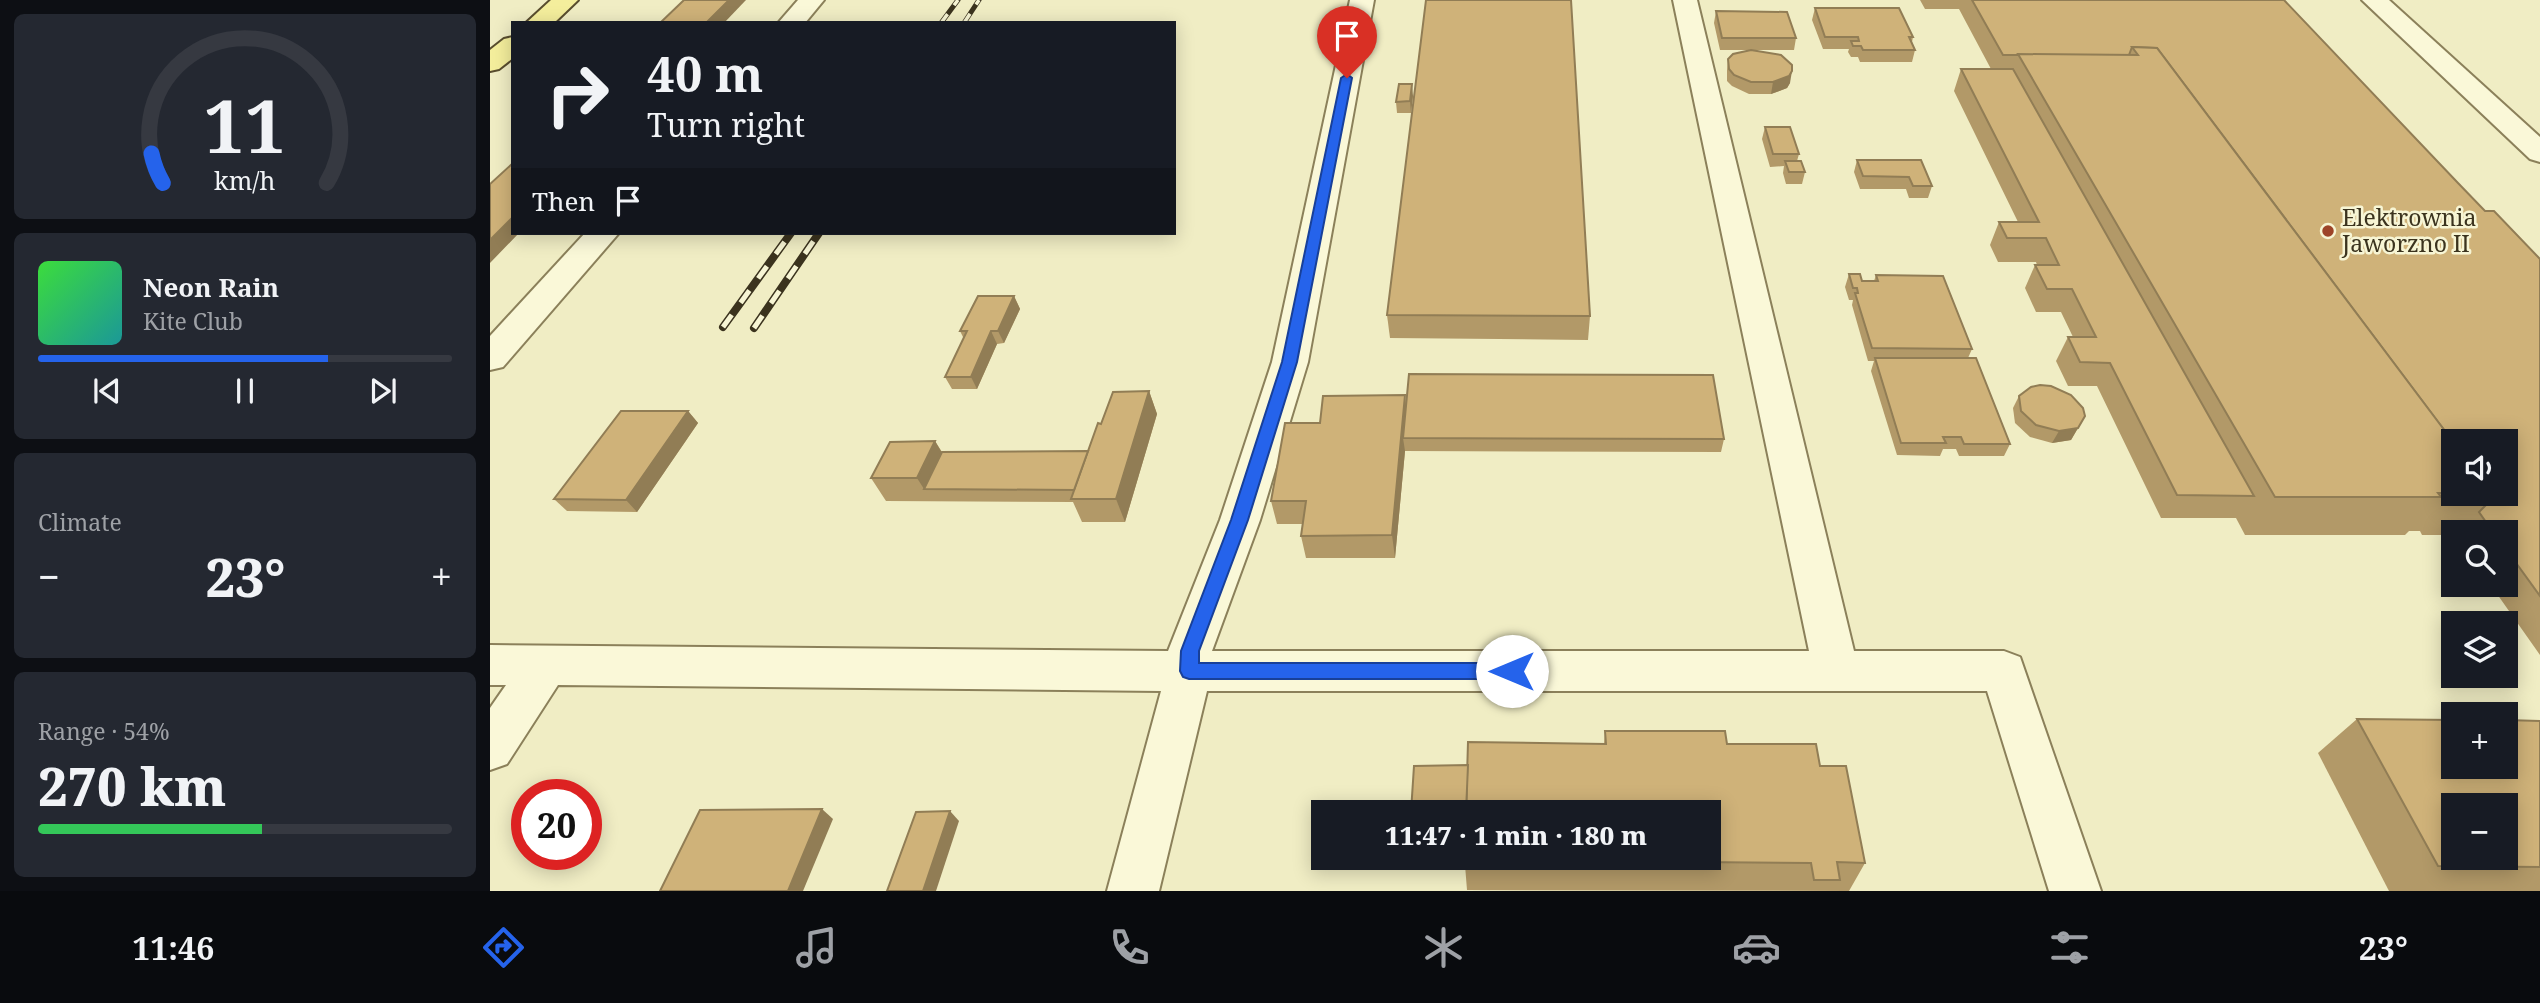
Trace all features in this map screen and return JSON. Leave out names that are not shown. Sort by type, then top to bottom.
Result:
[{"type":"main road","points":[[541,21],[566,0]]},
{"type":"main road","points":[[490,64],[511,46]]},
{"type":"lane","points":[[793,21],[812,0]]},
{"type":"lane","points":[[1133,891],[1189,671],[1190,651],[1240,520],[1290,362],[1362,0]]},
{"type":"lane","points":[[1685,0],[1836,671]]},
{"type":"lane","points":[[2374,0],[2540,153]]},
{"type":"lane","points":[[490,358],[601,235]]},
{"type":"lane","points":[[490,665],[1189,671],[2004,671],[2075,891]]},
{"type":"lane","points":[[490,748],[546,665]]},
{"type":"building","points":[[684,0],[729,0],[708,21],[662,21]]},
{"type":"building","points":[[1426,0],[1571,0],[1590,316],[1387,315]]},
{"type":"building","name":"Elektrownia Jaworzno II","points":[[1972,0],[2284,0],[2485,211],[2494,211],[2540,259],[2540,596],[2518,566],[2518,520],[2485,520],[2479,512],[2485,506],[2518,506],[2518,429],[2443,429],[2157,48],[2132,47],[2129,55],[2003,55]]},
{"type":"building","points":[[1815,8],[1899,8],[1913,37],[1909,37],[1915,50],[1863,50],[1861,46],[1853,46],[1851,41],[1859,41],[1858,37],[1825,37]]},
{"type":"building","points":[[1716,11],[1787,12],[1796,38],[1722,38]]},
{"type":"building","points":[[2132,47],[2157,48],[2443,429],[2441,429],[2441,493],[2438,493],[2441,497],[2275,497],[2018,54],[2138,55]]},
{"type":"building","points":[[1751,50],[1781,55],[1792,65],[1792,71],[1789,76],[1773,82],[1751,82],[1734,75],[1729,69],[1728,59],[1733,54]]},
{"type":"building","points":[[1961,69],[2013,69],[2254,496],[2177,495],[2110,363],[2080,362],[2068,337],[2096,337],[2072,289],[2047,289],[2035,265],[2059,265],[2046,238],[2007,238],[1999,222],[2039,222]]},
{"type":"building","points":[[1399,84],[1412,84],[1410,101],[1396,102]]},
{"type":"building","points":[[1765,127],[1790,127],[1799,154],[1773,154]]},
{"type":"building","points":[[1857,160],[1921,160],[1932,186],[1913,186],[1909,177],[1863,176]]},
{"type":"building","points":[[1785,161],[1801,161],[1805,172],[1789,172]]},
{"type":"building","points":[[511,165],[511,219],[490,240],[490,184]]},
{"type":"building","points":[[1849,274],[1860,274],[1862,281],[1878,281],[1876,275],[1943,276],[1972,349],[1872,348],[1855,293],[1858,293],[1857,288],[1853,288]]},
{"type":"building","points":[[978,296],[1014,296],[998,331],[991,331],[971,377],[945,377],[967,331],[960,331]]},
{"type":"building","points":[[1875,358],[1976,358],[2010,444],[1964,444],[1961,437],[1943,437],[1946,443],[1901,443]]},
{"type":"building","points":[[1409,374],[1713,375],[1724,439],[1403,438]]},
{"type":"building","points":[[2051,386],[2071,395],[2083,408],[2085,416],[2078,428],[2059,431],[2036,425],[2021,411],[2019,396],[2031,387]]},
{"type":"building","points":[[1149,391],[1116,499],[1071,499],[1098,423],[1101,424],[1113,392]]},
{"type":"building","points":[[1405,395],[1392,535],[1301,536],[1306,501],[1271,501],[1285,423],[1320,423],[1323,396]]},
{"type":"building","points":[[621,411],[688,411],[626,500],[554,499]]},
{"type":"building","points":[[935,441],[917,478],[871,478],[890,442]]},
{"type":"building","points":[[1088,451],[1074,490],[924,489],[942,452]]},
{"type":"building","points":[[2357,719],[2441,720],[2441,779],[2518,779],[2518,720],[2540,721],[2540,867],[2518,867],[2518,793],[2441,793],[2441,866],[2438,866]]},
{"type":"building","points":[[1605,731],[1725,731],[1727,744],[1816,744],[1820,766],[1846,766],[1865,863],[1837,862],[1840,880],[1814,880],[1811,863],[1721,862],[1721,800],[1466,800],[1468,742],[1606,744]]},
{"type":"building","points":[[1468,765],[1467,800],[1412,800],[1414,766]]},
{"type":"building","points":[[822,809],[788,891],[660,891],[700,810]]},
{"type":"building","points":[[950,811],[923,891],[887,891],[916,812]]},
{"type":"railway","points":[[942,21],[958,0]]},
{"type":"railway","points":[[965,21],[979,0]]},
{"type":"railway","points":[[723,327],[790,235]]},
{"type":"railway","points":[[754,328],[818,235]]},
{"type":"place","name":"Elektrownia Jaworzno II","points":[[2328,231]]},
{"type":"route","points":[[1347,78],[1290,362],[1240,520],[1190,651],[1189,671],[1512,671]]}]
